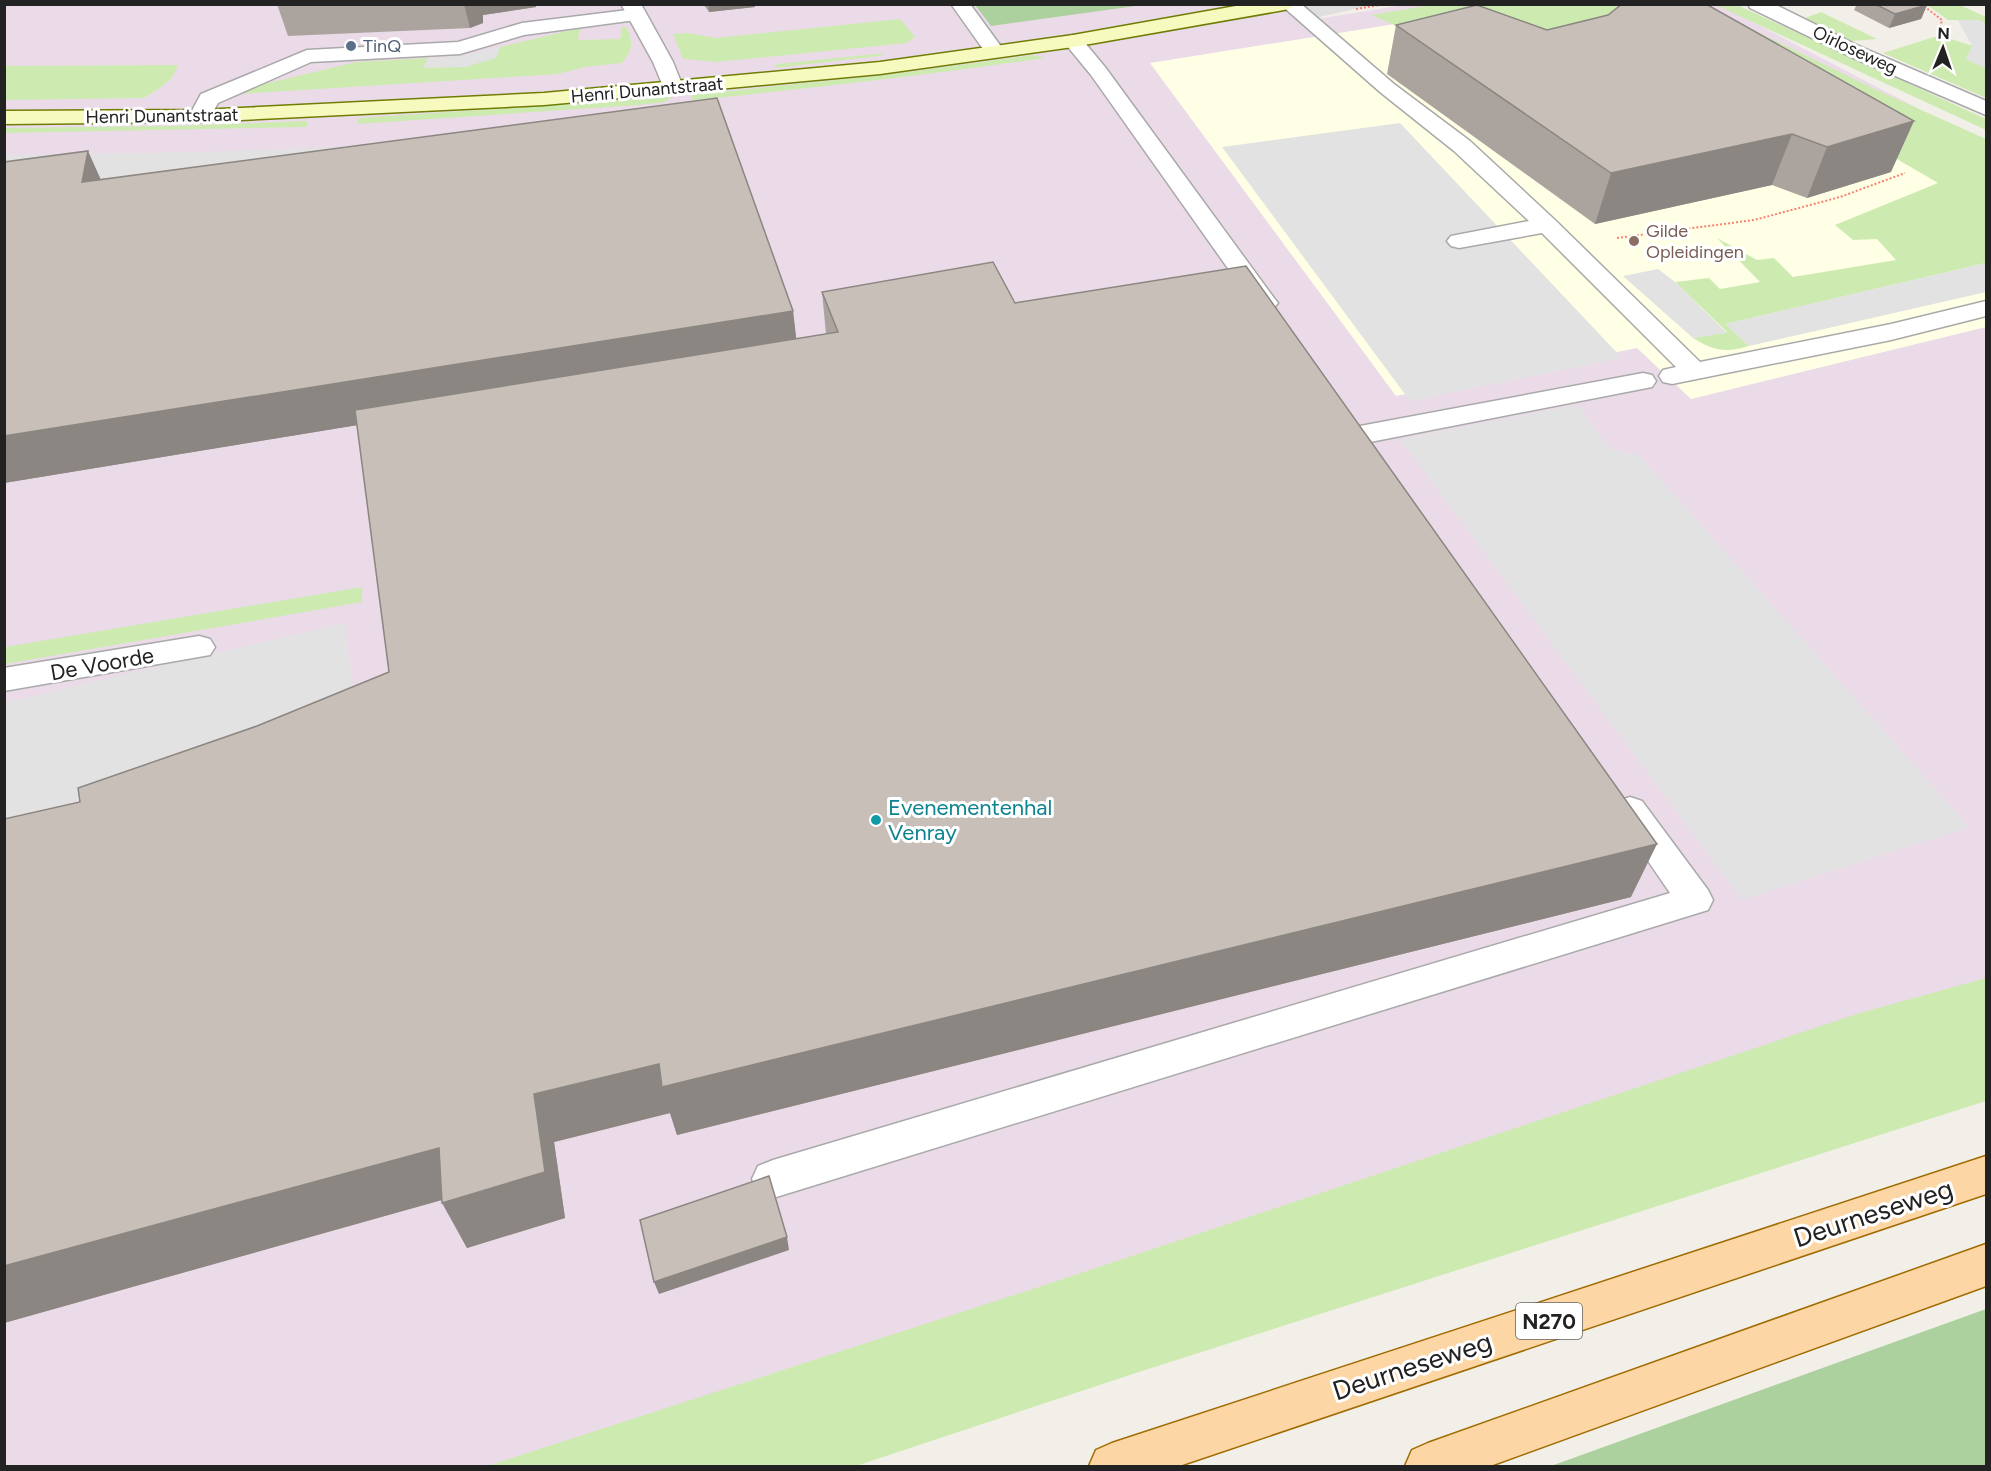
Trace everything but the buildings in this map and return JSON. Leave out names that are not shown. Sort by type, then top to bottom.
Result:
[{"type":"main road","name":"Deurneseweg","points":[[1112,1467],[1986,1175]]},
{"type":"main road","points":[[1428,1467],[1986,1265]]},
{"type":"street","points":[[960,4],[995,52]]},
{"type":"street","name":"Henri Dunantstraat","points":[[4,118],[200,116],[544,99],[880,68],[1073,41],[1284,4]]},
{"type":"street","points":[[1289,4],[1380,82],[1462,146],[1546,225],[1566,244],[1682,374],[1891,332],[1986,309]]},
{"type":"street","name":"Oirloseweg","points":[[1757,4],[1856,52],[1986,109]]},
{"type":"street","points":[[200,116],[208,99],[307,56],[460,48],[522,29],[633,10],[663,62],[672,87]]},
{"type":"street","points":[[1073,41],[1098,71],[1284,329]]},
{"type":"street","points":[[1459,241],[1546,225]]},
{"type":"street","points":[[1381,464],[1353,425],[1642,381]]},
{"type":"street","name":"De Voorde","points":[[4,680],[199,647]]},
{"type":"street","points":[[772,1179],[1695,900],[1611,784]]},
{"type":"path","points":[[1921,4],[1942,20],[1940,28]]},
{"type":"path","points":[[1566,244],[1774,216],[1847,196],[1905,173]]},
{"type":"shaded area","points":[[1279,4],[1298,22],[1404,5],[1720,5],[1986,144],[1986,1081],[832,1466],[5,1466],[5,5]]},
{"type":"shaded area","points":[[1279,5],[1372,5],[1298,22]]},
{"type":"shaded area","name":"Gilde Opleidingen","points":[[1514,5],[1986,156],[1986,327],[1691,399],[1637,348],[1396,396],[1150,63]]},
{"type":"shaded area","points":[[1958,20],[1979,20],[1986,24],[1986,68],[1966,59],[1972,46]]},
{"type":"shaded area","points":[[500,47],[496,58],[465,67],[423,68],[428,58],[463,56]]},
{"type":"shaded area","points":[[1400,123],[1622,358],[1410,401],[1222,147]]},
{"type":"shaded area","points":[[447,143],[434,156],[126,176],[5,192],[4,155],[202,152]]},
{"type":"shaded area","points":[[1986,263],[1986,292],[1749,346],[1725,324]]},
{"type":"shaded area","points":[[1658,269],[1675,282],[1727,333],[1693,338],[1623,276]]},
{"type":"shaded area","points":[[1578,405],[1610,449],[1639,455],[1969,827],[1742,900],[1400,439]]},
{"type":"shaded area","points":[[344,623],[356,707],[5,825],[4,703]]},
{"type":"green space","points":[[1438,4],[1702,5],[1881,92],[1986,139],[1986,263],[1726,324],[1749,346],[1726,350],[1707,346],[1693,338],[1727,332],[1675,282],[1709,278],[1720,289],[1760,282],[1717,238],[1757,260],[1774,258],[1793,277],[1896,260],[1877,239],[1853,240],[1835,225],[1938,183],[1656,18],[1594,36],[1421,36],[1371,15]]},
{"type":"green space","points":[[975,5],[1143,5],[991,26]]},
{"type":"green space","points":[[1716,5],[1737,5],[1986,119],[1986,130]]},
{"type":"green space","points":[[1927,5],[1960,5],[1986,17],[1986,24],[1979,20],[1948,20]]},
{"type":"green space","points":[[1821,12],[1877,39],[1852,41],[1805,18]]},
{"type":"green space","points":[[900,19],[915,37],[907,43],[716,62],[683,59],[673,34],[688,33],[715,38]]},
{"type":"green space","points":[[622,27],[627,27],[631,42],[630,50],[622,63],[585,67],[558,74],[238,94],[239,90],[356,62],[428,58],[424,68],[496,58],[500,47],[580,28],[578,40],[620,39]]},
{"type":"green space","points":[[1934,37],[1945,37],[1973,46],[1966,59],[1986,68],[1986,98],[1883,53]]},
{"type":"green space","points":[[885,53],[879,56],[774,68],[777,64]]},
{"type":"green space","points":[[1032,55],[1045,58],[780,91],[692,100],[691,95],[893,74]]},
{"type":"green space","points":[[178,65],[169,81],[144,98],[5,100],[5,66]]},
{"type":"green space","points":[[672,97],[665,102],[639,105],[357,124],[359,118]]},
{"type":"green space","points":[[308,121],[307,127],[4,133],[5,128],[173,126]]},
{"type":"green space","points":[[362,587],[362,602],[5,664],[5,647]]},
{"type":"green space","points":[[1986,978],[1986,1101],[1142,1371],[856,1466],[487,1466],[1045,1285],[1860,1013]]},
{"type":"green space","points":[[1986,1309],[1986,1466],[1551,1466]]},
{"type":"place","name":"TinQ","points":[[351,46]]},
{"type":"place","name":"Gilde Opleidingen","points":[[1634,241]]},
{"type":"place","name":"Evenementenhal Venray","points":[[876,820]]}]
